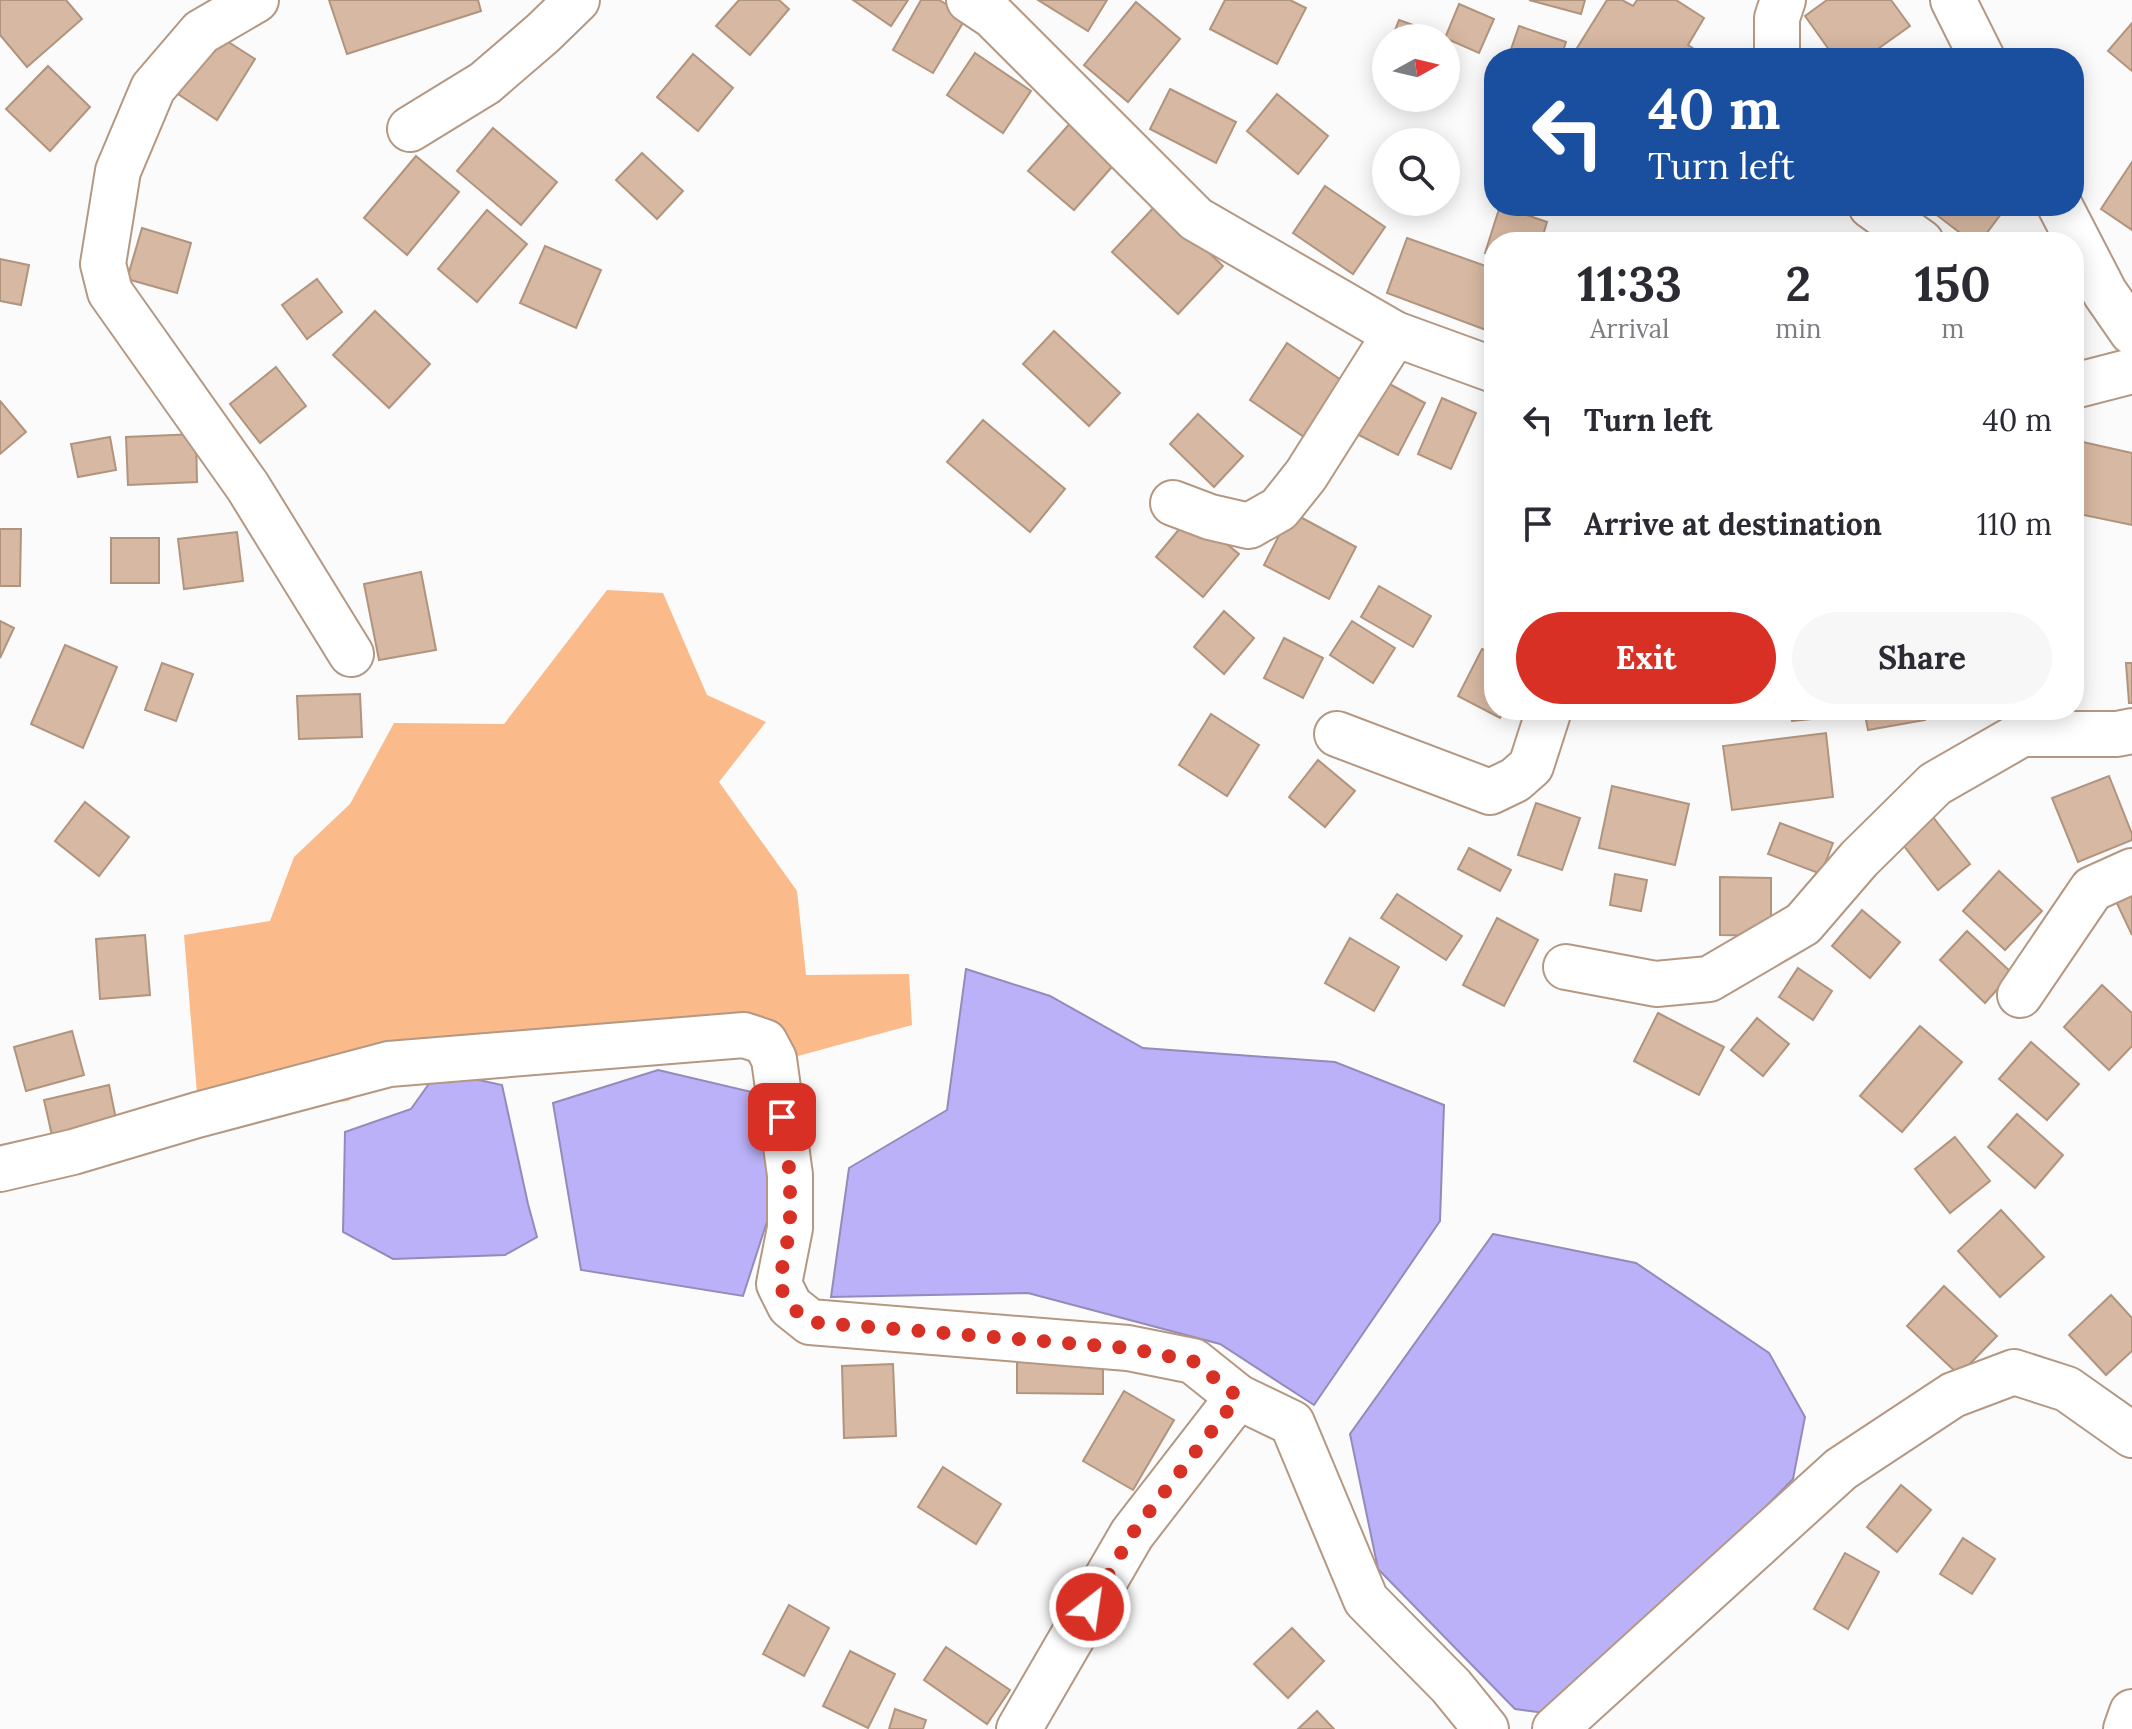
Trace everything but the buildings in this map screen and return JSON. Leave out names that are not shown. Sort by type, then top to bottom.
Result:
[{"type":"street","points":[[256,0],[201,32],[153,88],[118,171],[103,264],[110,292],[248,487],[351,654]]},
{"type":"street","points":[[410,129],[485,83],[577,0]]},
{"type":"street","points":[[969,0],[993,16],[1196,219],[1395,334],[1484,366]]},
{"type":"street","points":[[1777,48],[1777,18],[1783,0]]},
{"type":"street","points":[[1953,0],[1977,48]]},
{"type":"street","points":[[1885,216],[1907,232]]},
{"type":"street","points":[[2084,252],[2105,293],[2132,332]]},
{"type":"street","points":[[1173,503],[1210,517],[1249,526],[1279,509],[1306,475],[1395,334]]},
{"type":"street","points":[[2084,360],[2105,378]]},
{"type":"street","points":[[1337,734],[1490,792],[1515,780],[1531,766],[1546,720]]},
{"type":"street","points":[[1566,967],[1656,984],[1709,979],[1803,924],[1859,859],[1935,784],[2022,734],[2117,734],[2132,731]]},
{"type":"street","points":[[2020,995],[2092,889],[2132,871]]},
{"type":"street","points":[[0,1169],[73,1152],[389,1064],[744,1035],[765,1042],[774,1059],[790,1175],[790,1228],[779,1284],[790,1306],[810,1322],[1128,1348],[1193,1361],[1238,1397],[1292,1423],[1366,1600],[1451,1686],[1486,1729]]},
{"type":"street","points":[[1555,1729],[1841,1469],[1953,1395],[2014,1372],[2067,1389],[2132,1435]]},
{"type":"street","points":[[1019,1729],[1132,1534],[1238,1397]]},
{"type":"street","points":[[2126,1729],[2132,1712]]},
{"type":"shaded area","points":[[607,590],[663,593],[707,695],[766,722],[719,782],[797,891],[806,975],[909,974],[912,1025],[772,1063],[637,1033],[432,1046],[348,1101],[199,1118],[184,935],[270,921],[294,857],[350,804],[394,723],[504,724]]},
{"type":"shaded area","points":[[966,969],[1050,996],[1143,1048],[1335,1062],[1444,1105],[1440,1221],[1314,1405],[1220,1344],[1028,1293],[831,1297],[849,1168],[947,1110]]},
{"type":"shaded area","points":[[658,1070],[756,1093],[772,1206],[743,1296],[581,1270],[553,1103]]},
{"type":"shaded area","points":[[438,1071],[502,1085],[537,1237],[505,1255],[393,1259],[343,1232],[345,1132],[411,1109]]},
{"type":"shaded area","points":[[1493,1234],[1636,1263],[1769,1353],[1805,1417],[1793,1479],[1560,1715],[1515,1709],[1378,1569],[1350,1434]]},
{"type":"route","points":[[782,1117],[790,1175],[790,1228],[779,1284],[790,1306],[810,1322],[1128,1348],[1193,1361],[1238,1397],[1132,1534],[1090,1607]]}]
